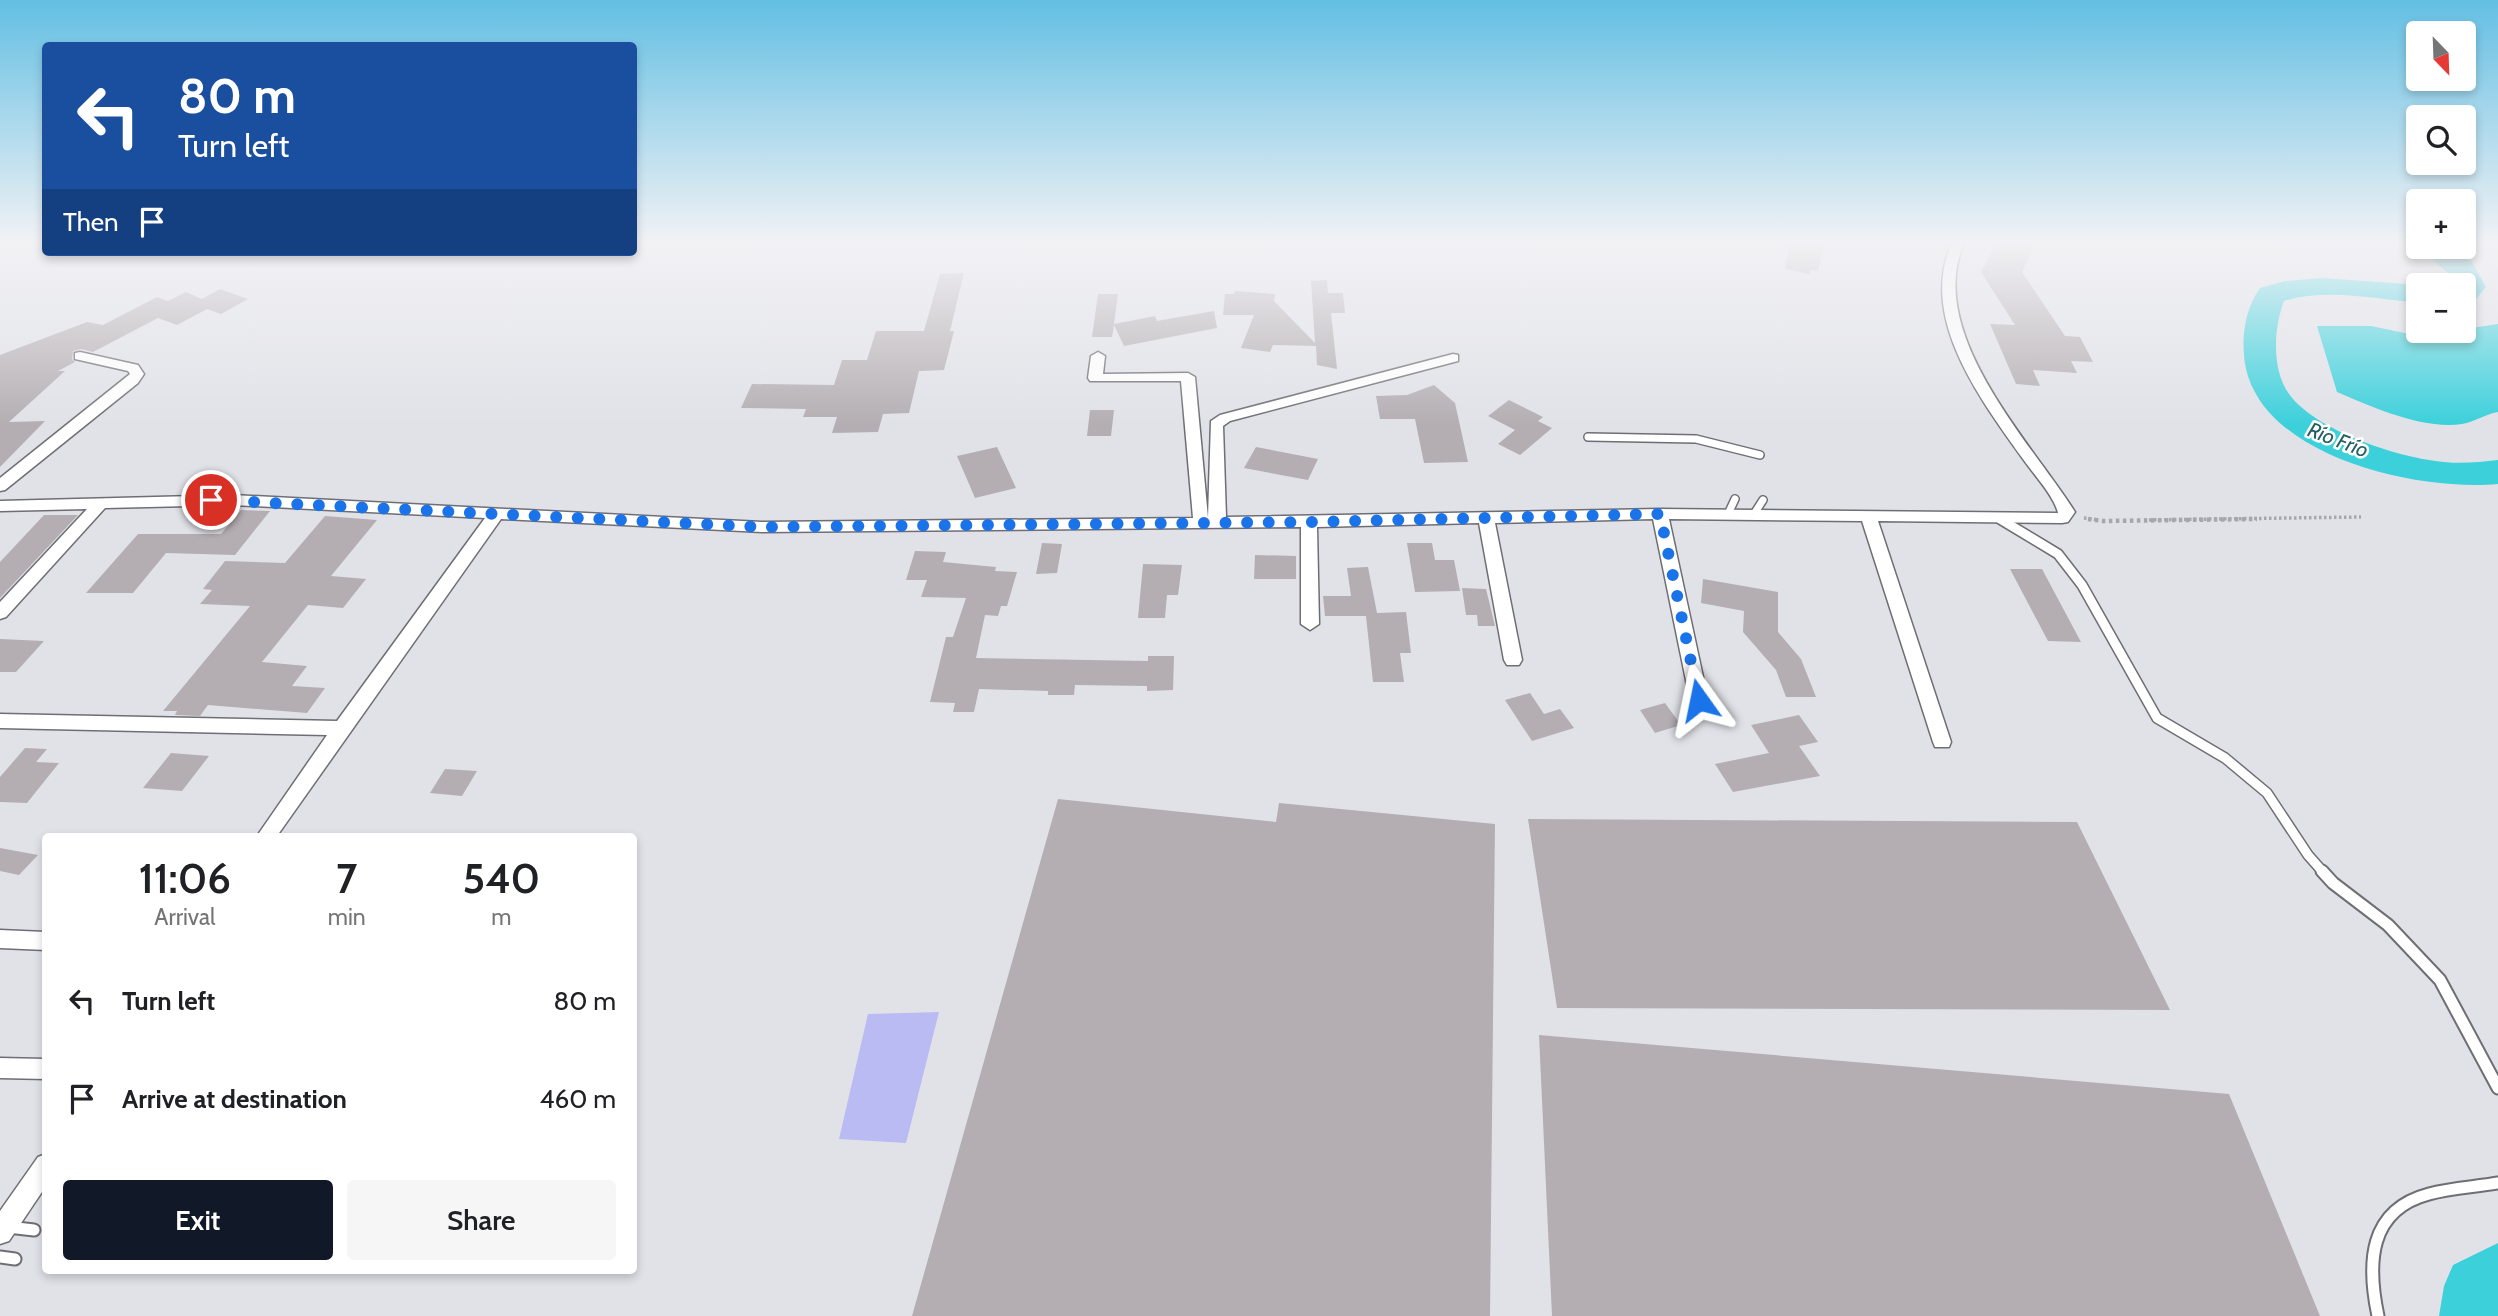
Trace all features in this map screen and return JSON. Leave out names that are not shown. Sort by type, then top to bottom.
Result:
[{"type":"street","points":[[0,506],[260,501],[758,532],[1660,514],[1731,507],[1754,514],[2057,518],[2066,515],[2064,508],[2016,442],[1981,385],[1956,329],[1951,302]]},
{"type":"street","points":[[0,486],[134,380],[137,374],[133,368],[80,356]]},
{"type":"street","points":[[1098,356],[1095,378],[1188,377],[1201,523]]},
{"type":"street","points":[[1219,523],[1216,424],[1225,418],[1452,358]]},
{"type":"street","points":[[0,613],[102,502]]},
{"type":"street","points":[[1660,514],[1699,700]]},
{"type":"street","points":[[269,833],[496,515]]},
{"type":"street","points":[[1868,516],[1941,742]]},
{"type":"street","points":[[1486,518],[1513,660]]},
{"type":"street","points":[[1309,522],[1310,624]]},
{"type":"street","points":[[0,721],[342,728]]},
{"type":"street","points":[[0,939],[42,941]]},
{"type":"street","points":[[0,1068],[42,1069]]},
{"type":"street","points":[[2,1230],[42,1170]]},
{"type":"lane","points":[[1588,437],[1673,436],[1728,443],[1760,456]]},
{"type":"lane","points":[[1754,514],[1763,500]]},
{"type":"lane","points":[[1996,516],[2058,554],[2082,585],[2157,719],[2225,758],[2254,781],[2267,793],[2308,855],[2333,883],[2388,925],[2440,980],[2498,1088]]},
{"type":"lane","points":[[2378,1316],[2372,1290],[2372,1247],[2389,1215],[2420,1196],[2498,1184]]},
{"type":"lane","points":[[2,1230],[34,1230]]},
{"type":"lane","points":[[0,1257],[15,1259]]},
{"type":"path","points":[[2066,515],[2103,521],[2361,517]]},
{"type":"shaded area","points":[[2498,324],[2498,412],[2467,423],[2447,425],[2398,416],[2337,392],[2317,326],[2371,326],[2406,333],[2406,343],[2476,343],[2476,327]]},
{"type":"shaded area","points":[[939,1012],[906,1143],[839,1139],[868,1014]]},
{"type":"building","points":[[147,302],[242,302],[221,314],[207,309],[177,325],[158,318],[93,352],[81,349],[73,351],[72,359],[75,362],[58,371],[65,371],[9,422],[45,421],[0,467],[0,355],[87,322],[103,325]]},
{"type":"building","points":[[932,302],[957,302],[950,331],[954,331],[944,370],[919,371],[909,413],[883,414],[878,432],[832,433],[837,417],[803,417],[806,409],[741,408],[752,384],[834,385],[842,360],[867,360],[876,331],[924,331]]},
{"type":"building","points":[[1097,302],[1117,302],[1114,324],[1155,316],[1157,321],[1214,311],[1217,328],[1124,346],[1114,325],[1112,337],[1092,337]]},
{"type":"building","points":[[1224,302],[1275,302],[1315,343],[1312,302],[1344,302],[1345,313],[1331,313],[1337,369],[1317,365],[1316,346],[1273,345],[1270,352],[1241,348],[1254,315],[1223,315]]},
{"type":"building","points":[[2001,302],[2042,302],[2065,336],[2080,337],[2093,362],[2071,361],[2077,373],[2033,370],[2040,386],[2016,384],[1990,324],[2015,325]]},
{"type":"building","points":[[1434,385],[1455,403],[1468,462],[1424,463],[1415,419],[1380,419],[1376,396],[1407,395]]},
{"type":"building","points":[[1509,400],[1543,417],[1538,421],[1552,428],[1520,455],[1498,444],[1515,430],[1488,416]]},
{"type":"building","points":[[1090,410],[1114,410],[1111,436],[1087,436]]},
{"type":"building","points":[[997,447],[1016,488],[975,498],[957,456]]},
{"type":"building","points":[[1256,447],[1318,459],[1308,480],[1244,468]]},
{"type":"building","points":[[241,510],[270,511],[235,555],[166,553],[133,593],[86,593],[138,534],[221,534]]},
{"type":"building","points":[[44,515],[78,515],[0,598],[0,562]]},
{"type":"building","points":[[325,516],[377,520],[331,576],[366,579],[343,608],[308,605],[262,662],[307,666],[292,686],[325,688],[307,713],[208,705],[200,716],[175,715],[177,711],[163,711],[250,606],[200,604],[212,590],[203,589],[225,561],[285,563]]},
{"type":"building","points":[[1042,543],[1062,544],[1057,573],[1036,574]]},
{"type":"building","points":[[1407,543],[1432,543],[1435,560],[1454,560],[1460,591],[1415,592]]},
{"type":"building","points":[[915,551],[946,552],[943,562],[996,567],[995,571],[1017,572],[1007,606],[1001,606],[998,616],[985,615],[976,658],[1148,661],[1148,656],[1174,656],[1173,690],[1147,691],[1147,686],[1075,685],[1074,695],[1048,695],[1048,691],[979,689],[974,712],[953,712],[955,703],[930,702],[946,637],[953,637],[966,598],[921,597],[927,580],[906,580]]},
{"type":"building","points":[[1255,555],[1296,556],[1296,579],[1254,579]]},
{"type":"building","points":[[1143,564],[1182,565],[1178,595],[1167,595],[1165,618],[1138,618]]},
{"type":"building","points":[[1368,567],[1377,613],[1406,612],[1411,653],[1400,653],[1404,682],[1373,682],[1366,616],[1325,616],[1323,596],[1351,596],[1347,568]]},
{"type":"building","points":[[2010,569],[2042,569],[2081,642],[2048,641]]},
{"type":"building","points":[[1703,579],[1778,592],[1778,632],[1801,659],[1816,697],[1786,697],[1776,670],[1743,632],[1744,611],[1701,603]]},
{"type":"building","points":[[1462,588],[1486,589],[1495,626],[1478,626],[1477,615],[1466,615]]},
{"type":"building","points":[[0,639],[44,641],[16,672],[0,672]]},
{"type":"building","points":[[1530,693],[1544,714],[1560,709],[1574,728],[1532,741],[1505,700]]},
{"type":"building","points":[[1665,703],[1681,725],[1655,733],[1640,710]]},
{"type":"building","points":[[1799,715],[1818,742],[1799,746],[1820,776],[1733,792],[1715,764],[1769,753],[1751,725]]},
{"type":"building","points":[[25,748],[47,749],[36,762],[59,763],[27,803],[0,802],[0,777]]},
{"type":"building","points":[[171,753],[209,756],[182,791],[143,788]]},
{"type":"building","points":[[445,769],[477,771],[462,796],[430,793]]},
{"type":"building","points":[[1058,799],[1276,822],[1279,803],[1495,824],[1490,1316],[912,1316]]},
{"type":"building","points":[[1528,819],[2077,822],[2170,1010],[1557,1008]]},
{"type":"building","points":[[0,848],[38,855],[19,875],[0,871]]},
{"type":"building","points":[[1539,1035],[2229,1094],[2320,1316],[1552,1316]]},
{"type":"waterway","name":"Río Frío","points":[[2268,302],[2260,346],[2262,370],[2269,390],[2280,406],[2295,420],[2331,441],[2417,469],[2445,474],[2498,472]]},
{"type":"waterway","name":"Río Frío","points":[[2469,1316],[2474,1286],[2498,1273]]},
{"type":"route","points":[[211,500],[762,527],[1309,522],[1660,514],[1699,700]]}]
